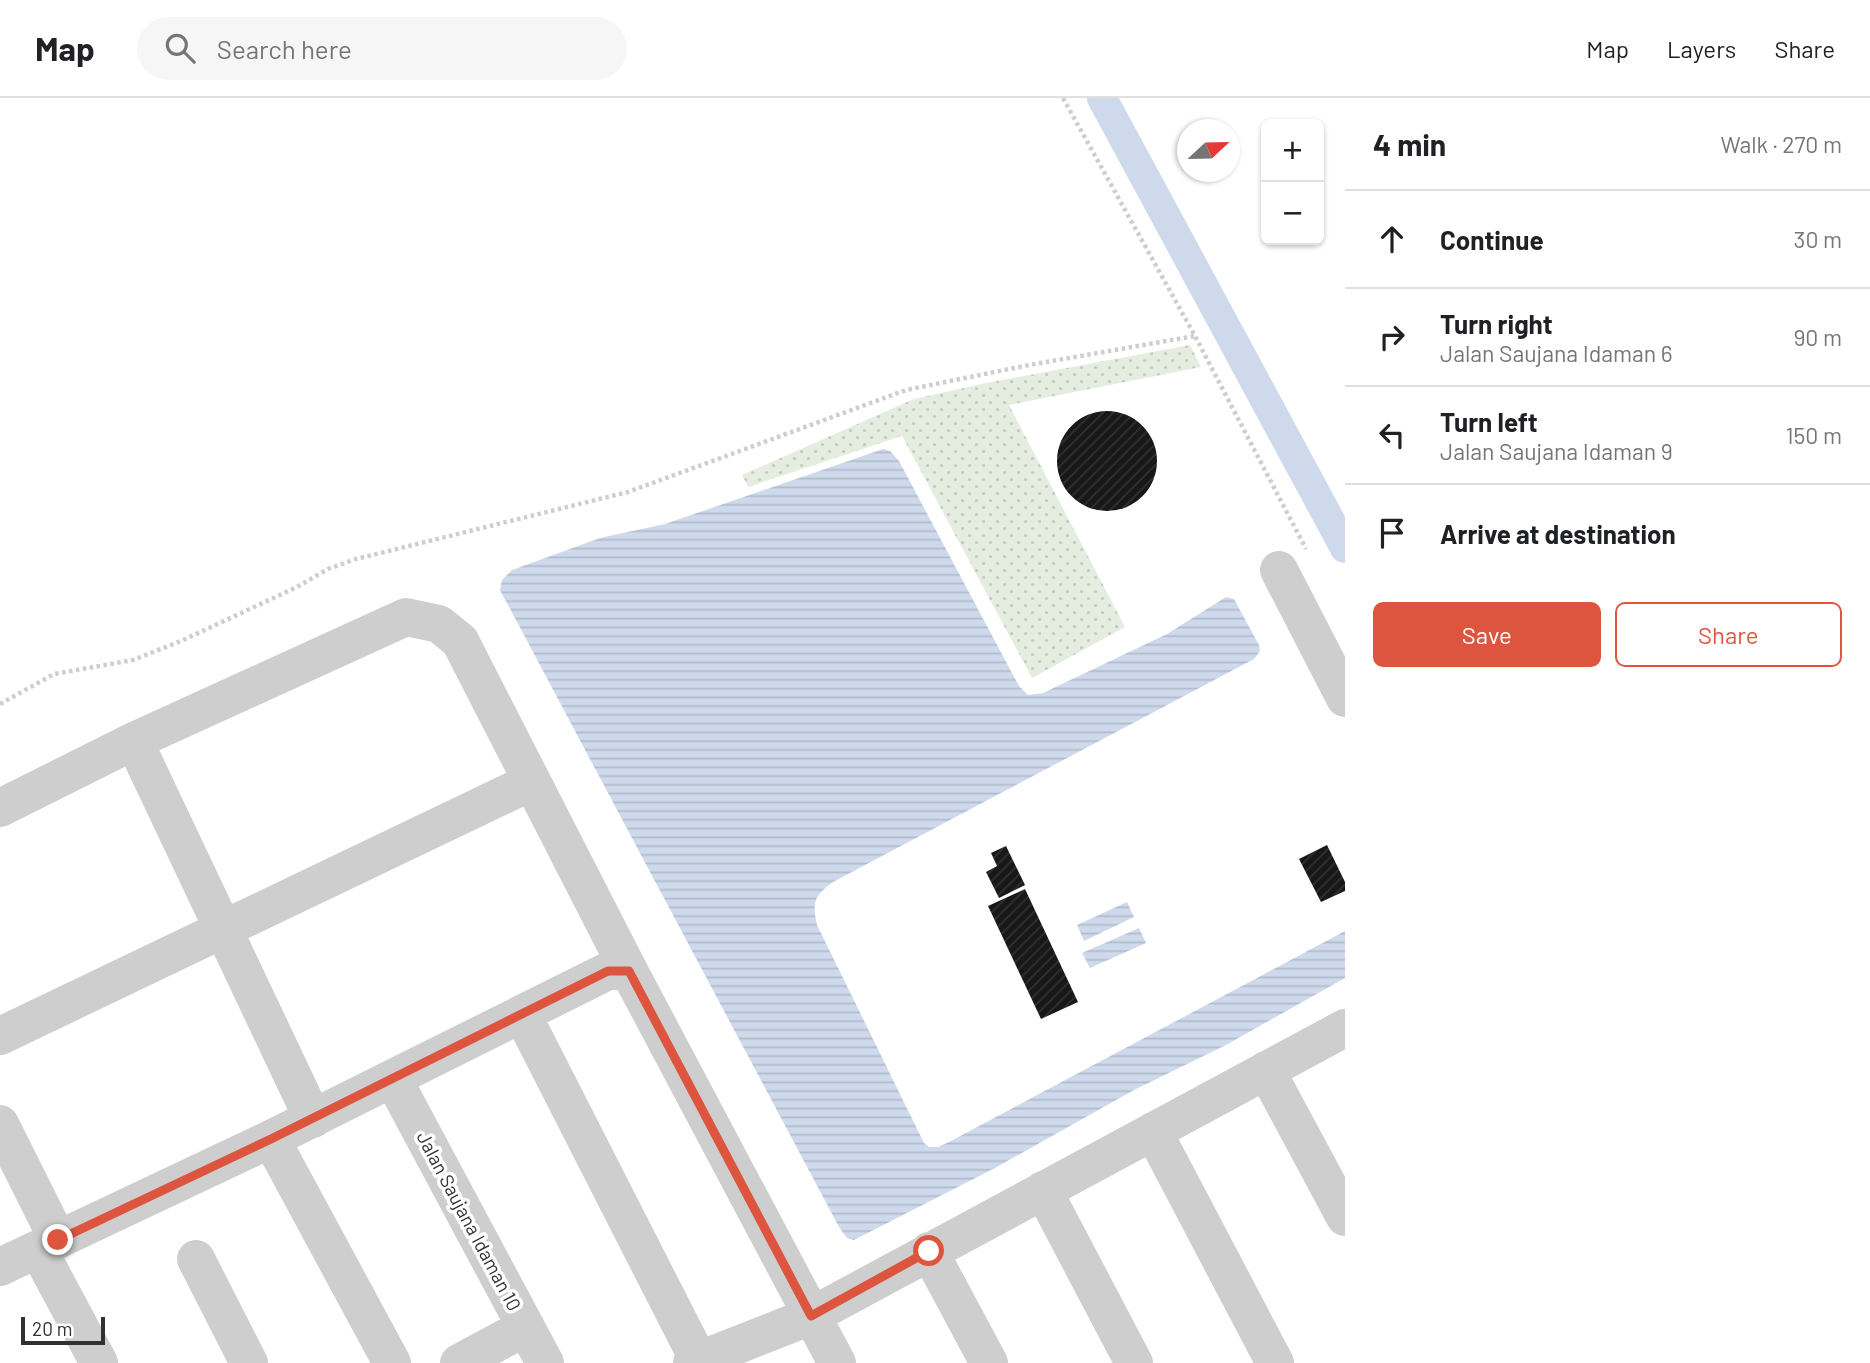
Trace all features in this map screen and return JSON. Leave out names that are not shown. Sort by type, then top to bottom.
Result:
[{"type":"street","points":[[1293,561],[1345,698]]},
{"type":"street","points":[[0,808],[134,741],[406,617],[439,624],[460,641],[629,971],[836,1363]]},
{"type":"street","points":[[134,741],[313,1119]]},
{"type":"street","points":[[0,1036],[531,782]]},
{"type":"street","points":[[0,1267],[313,1119],[608,971],[629,971]]},
{"type":"street","points":[[522,1014],[697,1362],[811,1316],[1345,1028]]},
{"type":"street","points":[[1266,1070],[1345,1217]]},
{"type":"street","name":"Jalan Saujana Idaman 10","points":[[393,1079],[545,1363]]},
{"type":"street","points":[[0,1124],[99,1363]]},
{"type":"street","points":[[1153,1131],[1275,1363]]},
{"type":"street","points":[[271,1139],[393,1363]]},
{"type":"street","points":[[1043,1190],[1134,1363]]},
{"type":"street","points":[[929,1251],[989,1363]]},
{"type":"street","points":[[196,1259],[249,1363]]},
{"type":"street","points":[[459,1363],[526,1327]]},
{"type":"path","points":[[1063,98],[1195,336],[1293,561]]},
{"type":"path","points":[[0,704],[54,674],[133,660],[181,641],[295,588],[328,569],[356,559],[628,492],[906,390],[1195,336]]},
{"type":"shaded area","points":[[1190,345],[1201,367],[1009,405],[1125,627],[1032,678],[902,436],[748,487],[742,475],[914,399]]},
{"type":"water","points":[[883,449],[890,451],[899,461],[1019,686],[1028,695],[1043,693],[1167,634],[1226,597],[1234,599],[1260,651],[1254,659],[833,882],[818,896],[815,905],[817,925],[924,1143],[929,1147],[938,1147],[949,1142],[1345,931],[1345,978],[1226,1045],[1134,1090],[995,1168],[854,1240],[847,1238],[839,1227],[500,590],[502,580],[512,570],[600,538],[665,524]]},
{"type":"water","points":[[1127,902],[1134,917],[1084,941],[1077,925]]},
{"type":"water","points":[[1139,928],[1146,943],[1090,968],[1082,953]]},
{"type":"building","points":[[1107,411],[1126,415],[1142,426],[1153,442],[1157,461],[1153,480],[1142,496],[1126,507],[1107,511],[1088,507],[1072,496],[1061,480],[1057,461],[1061,442],[1072,426],[1088,415]]},
{"type":"building","points":[[1327,845],[1345,882],[1345,891],[1321,902],[1299,859]]},
{"type":"building","points":[[1006,846],[1025,885],[999,898],[986,872],[997,866],[991,853]]},
{"type":"building","points":[[1025,889],[1078,1002],[1041,1019],[988,906]]},
{"type":"waterway","points":[[1102,98],[1345,548]]},
{"type":"route","points":[[58,1240],[271,1139],[608,971],[629,971],[811,1316],[929,1251]]}]
